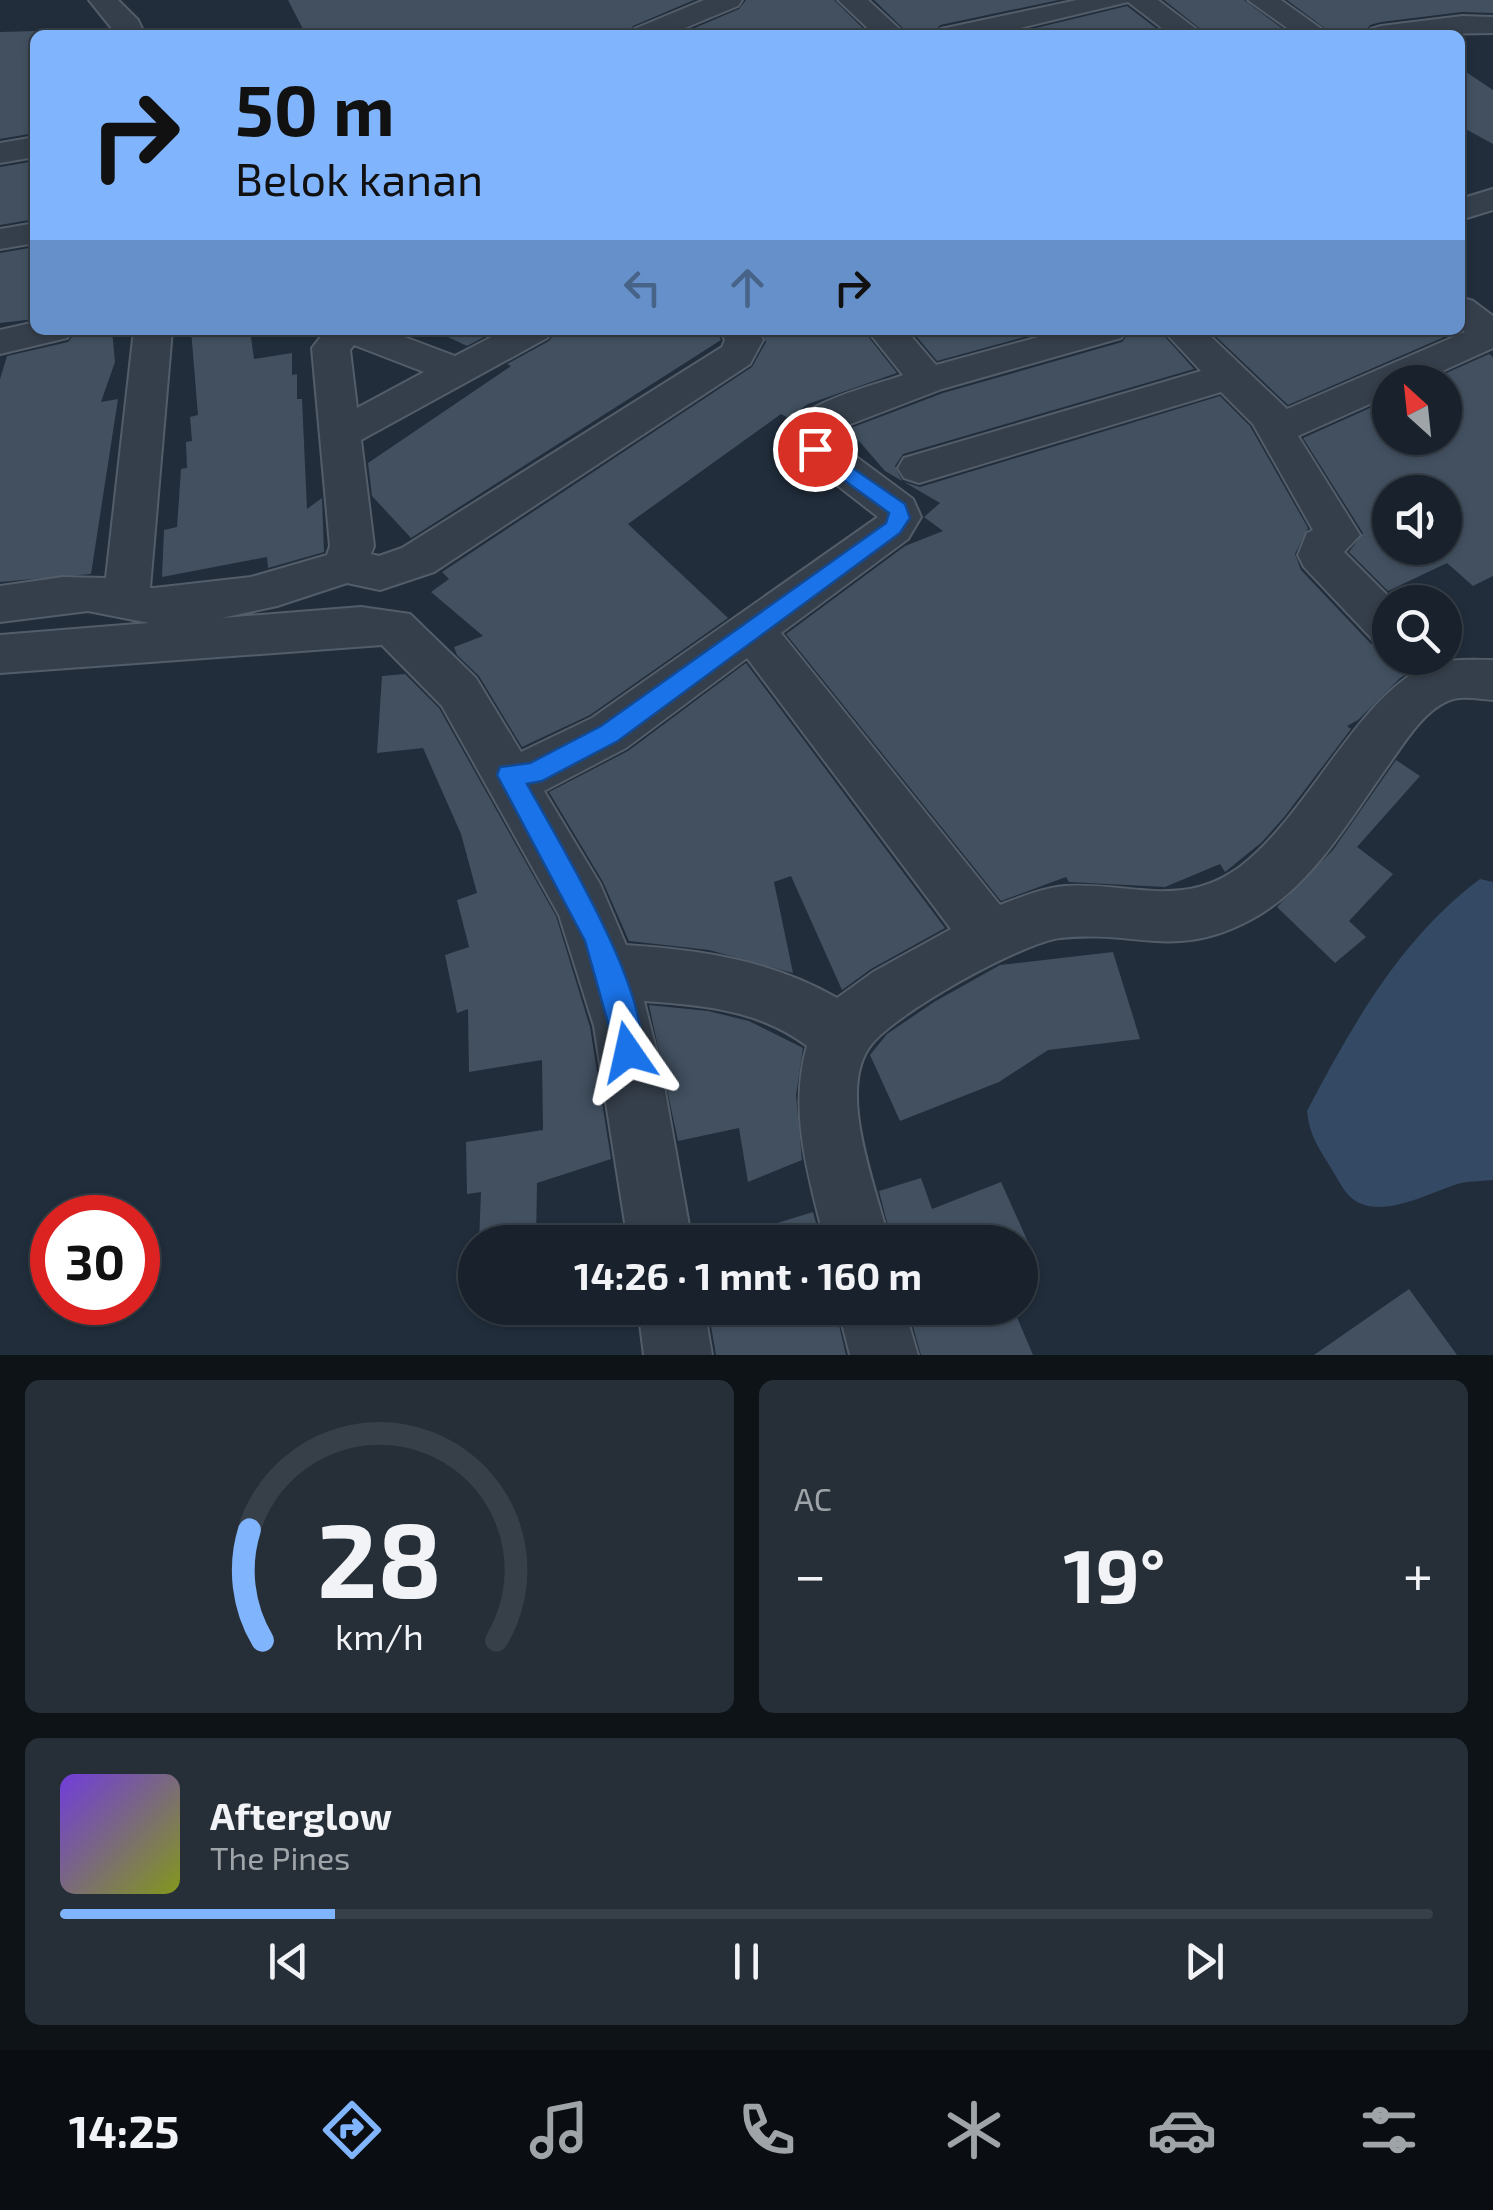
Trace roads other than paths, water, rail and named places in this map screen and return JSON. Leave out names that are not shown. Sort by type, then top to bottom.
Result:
[{"type":"street","points":[[104,0],[129,30]]},
{"type":"street","points":[[852,0],[886,30]]},
{"type":"street","points":[[975,30],[1116,0]]},
{"type":"street","points":[[1140,0],[1183,30]]},
{"type":"street","points":[[1262,0],[1308,30]]},
{"type":"street","points":[[1448,0],[1490,24]]},
{"type":"street","points":[[658,30],[717,8]]},
{"type":"street","points":[[1431,30],[1490,24]]},
{"type":"street","points":[[0,153],[30,148]]},
{"type":"street","points":[[1465,208],[1493,199]]},
{"type":"street","points":[[0,239],[30,234]]},
{"type":"street","points":[[1465,303],[1493,287]]},
{"type":"street","points":[[1271,418],[1292,424],[1488,334],[1465,311]]},
{"type":"street","points":[[0,342],[32,335]]},
{"type":"street","points":[[126,600],[152,335]]},
{"type":"street","points":[[343,335],[331,348],[352,546],[344,566]]},
{"type":"street","points":[[361,335],[457,372]]},
{"type":"street","points":[[342,433],[525,335]]},
{"type":"street","points":[[0,604],[73,594],[149,606],[179,606],[316,578],[344,566],[380,573],[418,560],[738,355],[744,340],[742,335]]},
{"type":"street","points":[[890,335],[928,380]]},
{"type":"street","points":[[509,775],[533,774],[610,734],[861,553],[900,518],[898,510],[806,440],[807,431],[828,414],[928,380],[1090,335]]},
{"type":"street","points":[[1187,335],[1271,418],[1280,441],[1338,535],[1322,545],[1320,555],[1372,609]]},
{"type":"street","points":[[1458,350],[1493,374]]},
{"type":"street","points":[[918,468],[1229,376]]},
{"type":"street","points":[[0,654],[361,625],[394,628],[459,692],[581,902],[622,1014],[657,1225]]},
{"type":"street","points":[[751,629],[991,936]]},
{"type":"street","points":[[853,1225],[829,1116],[830,1059],[842,1036],[868,1008],[991,936],[1032,917],[1085,911],[1147,920],[1180,918],[1204,914],[1241,896],[1297,848],[1426,675]]},
{"type":"street","points":[[1462,675],[1493,680]]},
{"type":"street","points":[[609,971],[711,978],[780,995],[811,1010],[842,1036]]},
{"type":"street","points":[[673,1325],[678,1355]]},
{"type":"street","points":[[876,1325],[884,1355]]},
{"type":"water","points":[[1480,879],[1493,882],[1493,1180],[1461,1183],[1393,1206],[1366,1205],[1354,1200],[1341,1186],[1315,1141],[1307,1111],[1361,1015],[1402,956],[1451,903]]}]
